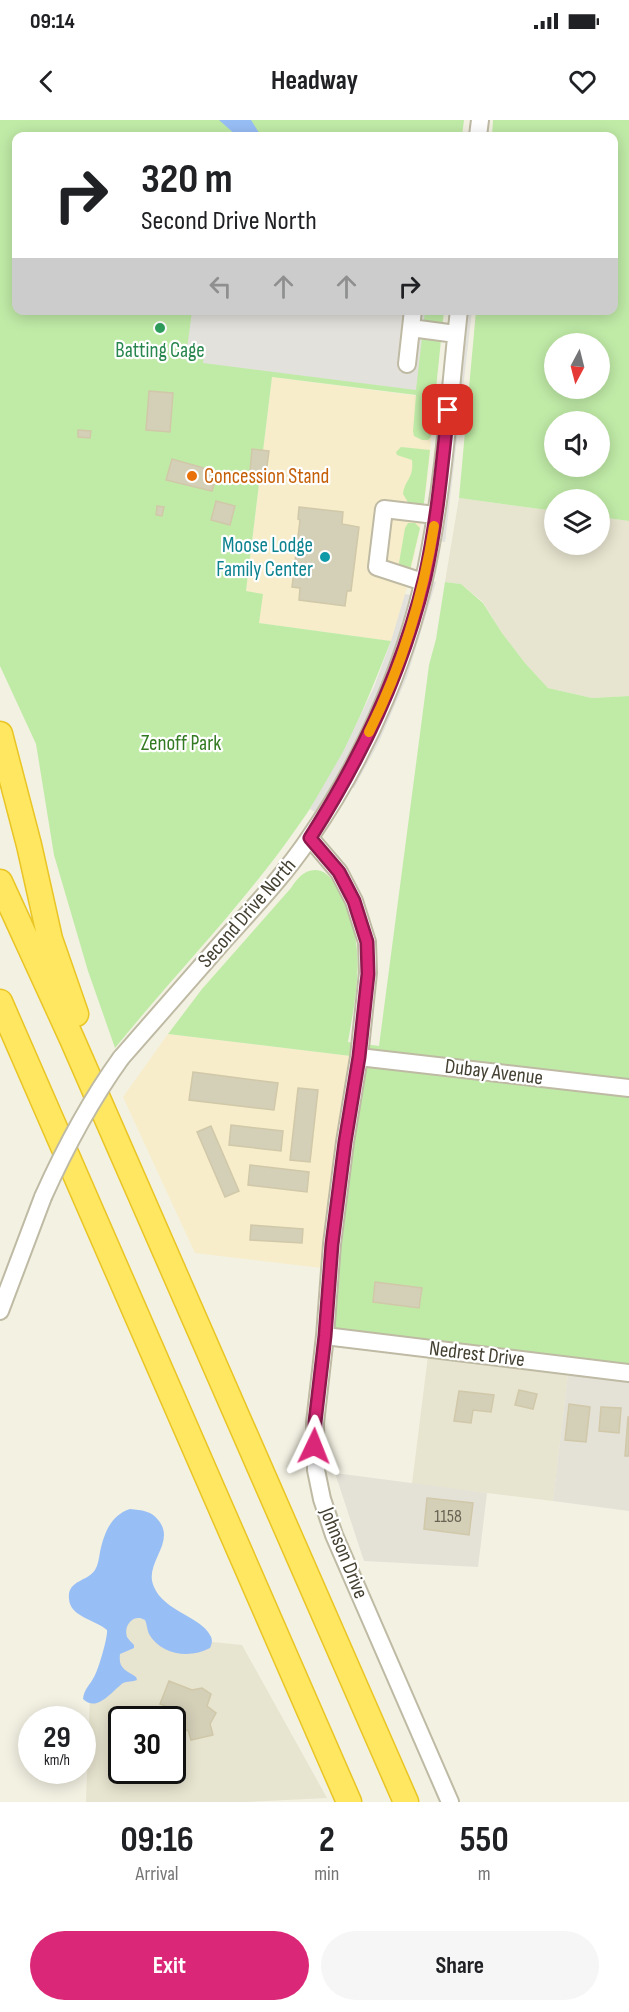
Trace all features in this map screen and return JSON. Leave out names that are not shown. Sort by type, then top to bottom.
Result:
[{"type":"highway","points":[[0,734],[18,800],[50,939],[88,1050],[93,1086]]},
{"type":"highway","points":[[0,882],[93,1086],[406,1802]]},
{"type":"highway","points":[[0,1002],[349,1802]]},
{"type":"highway","points":[[0,1040],[45,1133],[68,1159]]},
{"type":"street","points":[[408,364],[412,315]]},
{"type":"street","name":"Second Drive North","points":[[0,1311],[43,1197],[90,1105],[122,1058],[270,889],[310,838],[343,783],[373,725],[407,638],[423,582],[441,478],[458,315]]},
{"type":"street","points":[[411,328],[456,334]]},
{"type":"street","points":[[423,582],[377,567],[384,509],[435,515]]},
{"type":"street","name":"Johnson Drive","points":[[310,838],[339,872],[354,901],[367,942],[368,974],[359,1057],[339,1187],[315,1422],[316,1470],[322,1499],[338,1544],[450,1802]]},
{"type":"street","name":"Dubay Avenue","points":[[359,1057],[629,1088]]},
{"type":"street","name":"Nedrest Drive","points":[[325,1336],[629,1373]]},
{"type":"shaded area","points":[[191,315],[425,315],[416,390],[203,363],[204,350],[187,349]]},
{"type":"shaded area","points":[[464,315],[472,315],[445,542],[438,541]]},
{"type":"shaded area","points":[[272,377],[435,398],[420,528],[407,588],[391,641],[259,623],[246,592]]},
{"type":"shaded area","points":[[459,498],[544,510],[544,555],[610,555],[610,518],[629,521],[629,696],[592,698],[548,688],[502,633],[483,602],[461,584],[445,582]]},
{"type":"shaded area","points":[[429,581],[436,582],[407,677],[379,742],[354,788],[348,785]]},
{"type":"shaded area","points":[[405,594],[411,595],[380,689],[341,770],[315,812],[310,809],[344,750],[374,687]]},
{"type":"shaded area","points":[[168,1034],[359,1057],[330,1269],[195,1253],[123,1097]]},
{"type":"shaded area","points":[[429,1348],[569,1366],[553,1501],[412,1484]]},
{"type":"shaded area","points":[[569,1366],[629,1373],[629,1511],[553,1501]]},
{"type":"shaded area","points":[[335,1473],[487,1493],[478,1567],[364,1561]]},
{"type":"shaded area","points":[[129,1580],[194,1621],[202,1641],[242,1645],[327,1798],[246,1802],[86,1802],[87,1784],[96,1784],[96,1706],[90,1706],[90,1696]]},
{"type":"green space","name":"Zenoff Park","points":[[0,120],[464,120],[462,132],[12,132],[12,315],[444,315],[431,437],[428,440],[414,436],[416,395],[272,377],[246,591],[263,594],[259,623],[391,641],[341,757],[297,827],[222,924],[115,1048],[88,971],[54,855],[36,744],[0,666]]},
{"type":"green space","points":[[493,120],[629,120],[629,521],[610,518],[610,489],[544,489],[544,510],[459,498],[476,315],[618,315],[618,132],[492,132]]},
{"type":"green space","points":[[401,447],[430,450],[424,503],[420,508],[409,504],[403,494],[411,475],[412,460],[397,455],[396,452]]},
{"type":"green space","points":[[408,523],[415,523],[420,528],[410,570],[400,566],[399,563],[405,528]]},
{"type":"green space","points":[[445,582],[461,584],[483,603],[502,633],[548,688],[592,698],[629,696],[629,1373],[325,1336],[359,1057],[168,1034],[202,989],[297,880],[303,874],[316,870],[327,875],[335,885],[349,914],[354,932],[358,968],[348,1042],[379,1046],[429,665],[436,639]]},
{"type":"water","points":[[219,120],[251,120],[258,132],[232,132]]},
{"type":"water","points":[[130,1509],[150,1513],[159,1521],[163,1529],[164,1537],[153,1570],[154,1587],[166,1602],[199,1623],[211,1637],[212,1643],[210,1648],[194,1653],[168,1651],[154,1641],[149,1634],[145,1620],[133,1619],[126,1633],[134,1648],[120,1654],[120,1663],[137,1680],[123,1683],[99,1702],[88,1703],[83,1699],[98,1668],[107,1630],[74,1610],[70,1605],[69,1593],[74,1585],[95,1570],[109,1526],[113,1520]]},
{"type":"building","name":"Concession Stand","points":[[149,391],[173,393],[170,432],[146,430]]},
{"type":"building","points":[[78,430],[91,431],[90,438],[78,437]]},
{"type":"building","points":[[252,449],[269,451],[266,474],[250,472]]},
{"type":"building","name":"Concession Stand","points":[[172,459],[218,472],[212,491],[166,480]]},
{"type":"building","points":[[216,501],[235,506],[230,525],[211,520]]},
{"type":"building","points":[[157,506],[164,507],[162,516],[156,515]]},
{"type":"building","name":"Moose Lodge Family Center","points":[[299,507],[343,512],[342,524],[359,527],[351,591],[347,591],[345,606],[299,600],[300,588],[292,587],[300,520],[298,519]]},
{"type":"building","points":[[193,1072],[278,1083],[274,1110],[189,1100]]},
{"type":"building","points":[[298,1088],[318,1090],[310,1162],[290,1160]]},
{"type":"building","points":[[231,1125],[283,1131],[281,1151],[229,1145]]},
{"type":"building","points":[[211,1126],[239,1191],[225,1197],[197,1132]]},
{"type":"building","points":[[250,1165],[309,1172],[307,1192],[248,1185]]},
{"type":"building","points":[[251,1225],[303,1229],[302,1243],[250,1240]]},
{"type":"building","points":[[375,1282],[422,1288],[419,1308],[373,1302]]},
{"type":"building","points":[[519,1390],[537,1394],[533,1409],[515,1405]]},
{"type":"building","points":[[459,1391],[494,1395],[491,1412],[473,1410],[471,1423],[454,1421]]},
{"type":"building","points":[[569,1404],[590,1407],[586,1442],[565,1440]]},
{"type":"building","points":[[601,1407],[621,1408],[619,1433],[599,1431]]},
{"type":"building","points":[[628,1417],[629,1456],[625,1456]]},
{"type":"building","points":[[427,1498],[473,1503],[469,1535],[424,1529]]},
{"type":"building","points":[[169,1681],[192,1690],[202,1688],[211,1694],[207,1706],[216,1713],[210,1724],[213,1735],[191,1740],[188,1730],[186,1731],[186,1706],[160,1704]]},
{"type":"slow traffic","points":[[369,732],[389,688],[407,638],[424,579],[434,526]]},
{"type":"place","name":"Batting Cage","points":[[160,328]]},
{"type":"place","name":"Concession Stand","points":[[192,476]]},
{"type":"place","name":"Moose Lodge Family Center","points":[[325,557]]},
{"type":"route","points":[[314,1446],[332,1244],[359,1057],[368,974],[367,942],[354,901],[339,872],[310,838],[343,783],[373,725],[407,638],[430,549],[448,410]]}]
